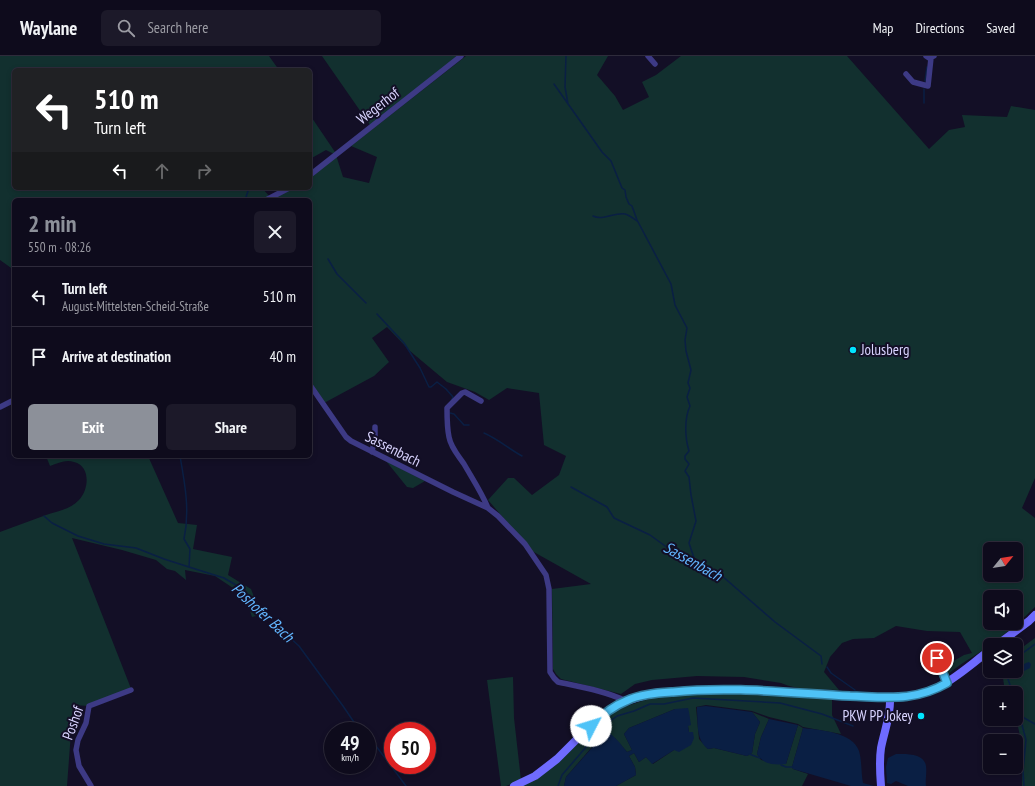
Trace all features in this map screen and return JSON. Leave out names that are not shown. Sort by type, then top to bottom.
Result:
[{"type":"main road","points":[[1006,638],[1035,615]]},
{"type":"main road","points":[[514,786],[535,776],[557,759],[599,718],[611,709],[626,701],[653,694],[695,690],[750,690],[904,698],[922,694],[947,683],[983,655]]},
{"type":"main road","points":[[881,786],[881,750],[890,707],[890,698]]},
{"type":"street","name":"Wegerhof","points":[[312,173],[461,56]]},
{"type":"street","points":[[648,56],[654,64]]},
{"type":"street","points":[[906,74],[913,82],[928,86],[930,57]]},
{"type":"street","points":[[270,198],[285,190]]},
{"type":"street","name":"Sassenbach","points":[[312,388],[346,437],[372,452],[488,508],[498,516],[525,544],[546,574],[549,589],[550,672],[554,678],[558,682],[599,691],[626,701]]},
{"type":"street","name":"Sassenbach","points":[[481,401],[465,392],[447,408],[447,416],[449,437],[452,446],[456,454],[463,462],[488,508]]},
{"type":"street","points":[[0,407],[12,401]]},
{"type":"street","points":[[372,452],[375,427]]},
{"type":"street","points":[[929,652],[937,658],[947,683]]},
{"type":"street","name":"Poshof","points":[[91,786],[79,766],[76,750],[78,740],[86,723],[89,706],[131,690]]},
{"type":"green space","points":[[0,56],[269,56],[278,68],[12,68],[12,190],[264,190],[270,197],[285,190],[312,190],[312,173],[336,155],[343,177],[369,183],[377,157],[351,146],[466,56],[608,56],[597,75],[615,96],[623,110],[649,97],[642,82],[656,75],[681,56],[847,56],[929,149],[949,130],[965,127],[962,115],[1007,117],[1011,106],[1035,110],[1035,478],[1022,508],[1035,518],[1035,607],[1023,618],[1023,590],[983,590],[983,630],[1010,630],[999,638],[983,638],[983,650],[946,676],[943,667],[964,655],[972,653],[960,632],[927,631],[896,626],[874,638],[853,639],[842,643],[830,657],[824,672],[839,690],[802,688],[744,677],[697,676],[652,680],[635,684],[621,694],[561,679],[553,669],[552,589],[591,584],[532,551],[488,500],[508,478],[514,478],[532,495],[559,475],[566,456],[544,445],[539,393],[507,388],[489,400],[475,392],[447,382],[410,351],[387,327],[372,338],[389,362],[374,376],[324,403],[312,386],[312,198],[12,198],[12,269],[0,260]]},
{"type":"green space","points":[[322,56],[458,56],[370,125]]},
{"type":"green space","points":[[312,118],[335,152],[334,154],[326,150],[312,158]]},
{"type":"green space","points":[[47,458],[149,458],[178,523],[197,525],[193,549],[232,557],[228,575],[251,589],[261,615],[252,617],[245,596],[215,576],[185,570],[186,580],[175,571],[167,569],[156,560],[72,538],[131,690],[89,706],[73,705],[67,786],[0,786],[0,532],[72,506],[79,500],[85,490],[87,479],[86,473],[80,464],[68,461],[50,466]]},
{"type":"green space","points":[[386,461],[425,481],[413,488],[407,487]]},
{"type":"green space","points":[[1035,638],[1035,786],[1022,786],[1023,734],[1020,734],[1018,726],[1023,726],[1023,686],[1004,686],[1003,678],[1023,678],[1023,647]]},
{"type":"green space","points":[[513,677],[514,718],[521,780],[506,786],[501,786],[487,680]]},
{"type":"green space","points":[[697,691],[832,698],[832,715],[841,734],[803,727],[798,724],[752,711],[706,705],[696,707],[699,739],[708,749],[714,748],[747,756],[752,753],[755,734],[760,722],[752,712],[769,719],[761,737],[757,754],[761,760],[786,764],[798,725],[803,728],[792,767],[793,769],[808,774],[802,786],[616,786],[636,775],[635,767],[629,756],[634,753],[639,762],[646,757],[653,764],[674,750],[689,732],[688,726],[675,709],[629,728],[624,734],[632,750],[627,752],[615,738],[601,735],[566,777],[564,786],[521,786],[612,713],[643,701]]},
{"type":"water","points":[[1029,662],[1031,664],[1030,668],[1023,672],[1023,665]]},
{"type":"water","points":[[706,706],[752,712],[760,722],[755,734],[752,753],[747,756],[714,748],[708,749],[704,745],[698,732],[697,707]]},
{"type":"water","points":[[688,708],[691,725],[688,726],[689,732],[693,732],[694,738],[691,745],[679,752],[674,750],[652,764],[646,757],[639,762],[634,753],[629,756],[635,767],[636,775],[616,786],[564,786],[566,777],[598,741],[601,735],[608,731],[627,752],[632,750],[624,734],[629,728],[675,709]]},
{"type":"water","points":[[769,719],[798,725],[786,764],[766,762],[757,754],[761,737]]},
{"type":"water","points":[[803,728],[835,733],[850,740],[856,745],[859,751],[863,783],[874,786],[851,786],[793,769],[792,767]]},
{"type":"water","points":[[896,754],[918,756],[925,762],[926,786],[908,786],[896,781],[891,784],[887,783],[886,767],[888,758]]},
{"type":"waterway","points":[[566,56],[565,87],[568,104]]},
{"type":"waterway","points":[[925,81],[927,67]]},
{"type":"waterway","points":[[554,84],[602,152],[611,161],[622,188],[625,190],[629,204],[632,206],[637,220],[671,284],[675,305],[687,328],[685,340],[686,351],[691,370],[688,383],[690,388],[687,397],[690,406],[686,428],[689,451],[685,456],[685,459],[689,464],[685,471],[689,477],[696,521],[689,543],[695,561]]},
{"type":"waterway","points":[[924,89],[924,103]]},
{"type":"waterway","name":"Poshofer Bach","points":[[246,198],[248,190]]},
{"type":"waterway","points":[[593,216],[601,218],[617,214],[625,214],[637,221]]},
{"type":"waterway","points":[[328,259],[337,274],[366,303]]},
{"type":"waterway","name":"Sassenbach","points":[[377,314],[404,343],[420,368],[429,387],[437,382],[453,397],[451,401]]},
{"type":"waterway","name":"Sassenbach","points":[[450,413],[454,414],[464,425],[469,425]]},
{"type":"waterway","name":"Sassenbach","points":[[484,433],[522,456]]},
{"type":"waterway","name":"Poshofer Bach","points":[[180,458],[187,508],[184,539],[190,549],[189,567],[224,578],[241,588],[299,646],[354,722]]},
{"type":"waterway","name":"Sassenbach","points":[[571,487],[607,507],[614,518],[650,535],[683,559],[689,558],[721,575],[775,622],[821,656],[822,664]]},
{"type":"waterway","points":[[44,516],[52,523],[78,536],[104,544],[136,548],[189,567]]},
{"type":"waterway","points":[[1023,653],[1035,644]]},
{"type":"waterway","name":"Sassenbach","points":[[827,667],[831,673],[855,690]]},
{"type":"waterway","points":[[1008,678],[1010,686]]},
{"type":"waterway","points":[[558,786],[562,775],[605,725],[617,716],[650,704],[664,704],[693,698],[780,703],[822,714],[853,726]]},
{"type":"waterway","points":[[1023,717],[1035,724]]},
{"type":"waterway","points":[[1022,726],[1026,740],[1023,771],[1024,786]]},
{"type":"waterway","name":"Poshofer Bach","points":[[376,746],[406,786]]},
{"type":"waterway","points":[[749,754],[760,758]]},
{"type":"waterway","points":[[781,765],[793,767]]},
{"type":"place","name":"Jolusberg","points":[[853,350]]},
{"type":"place","name":"PKW PP Jokey","points":[[921,716]]},
{"type":"route","points":[[591,726],[611,709],[626,701],[653,694],[695,690],[782,691],[904,698],[928,692],[947,683],[937,658]]}]
